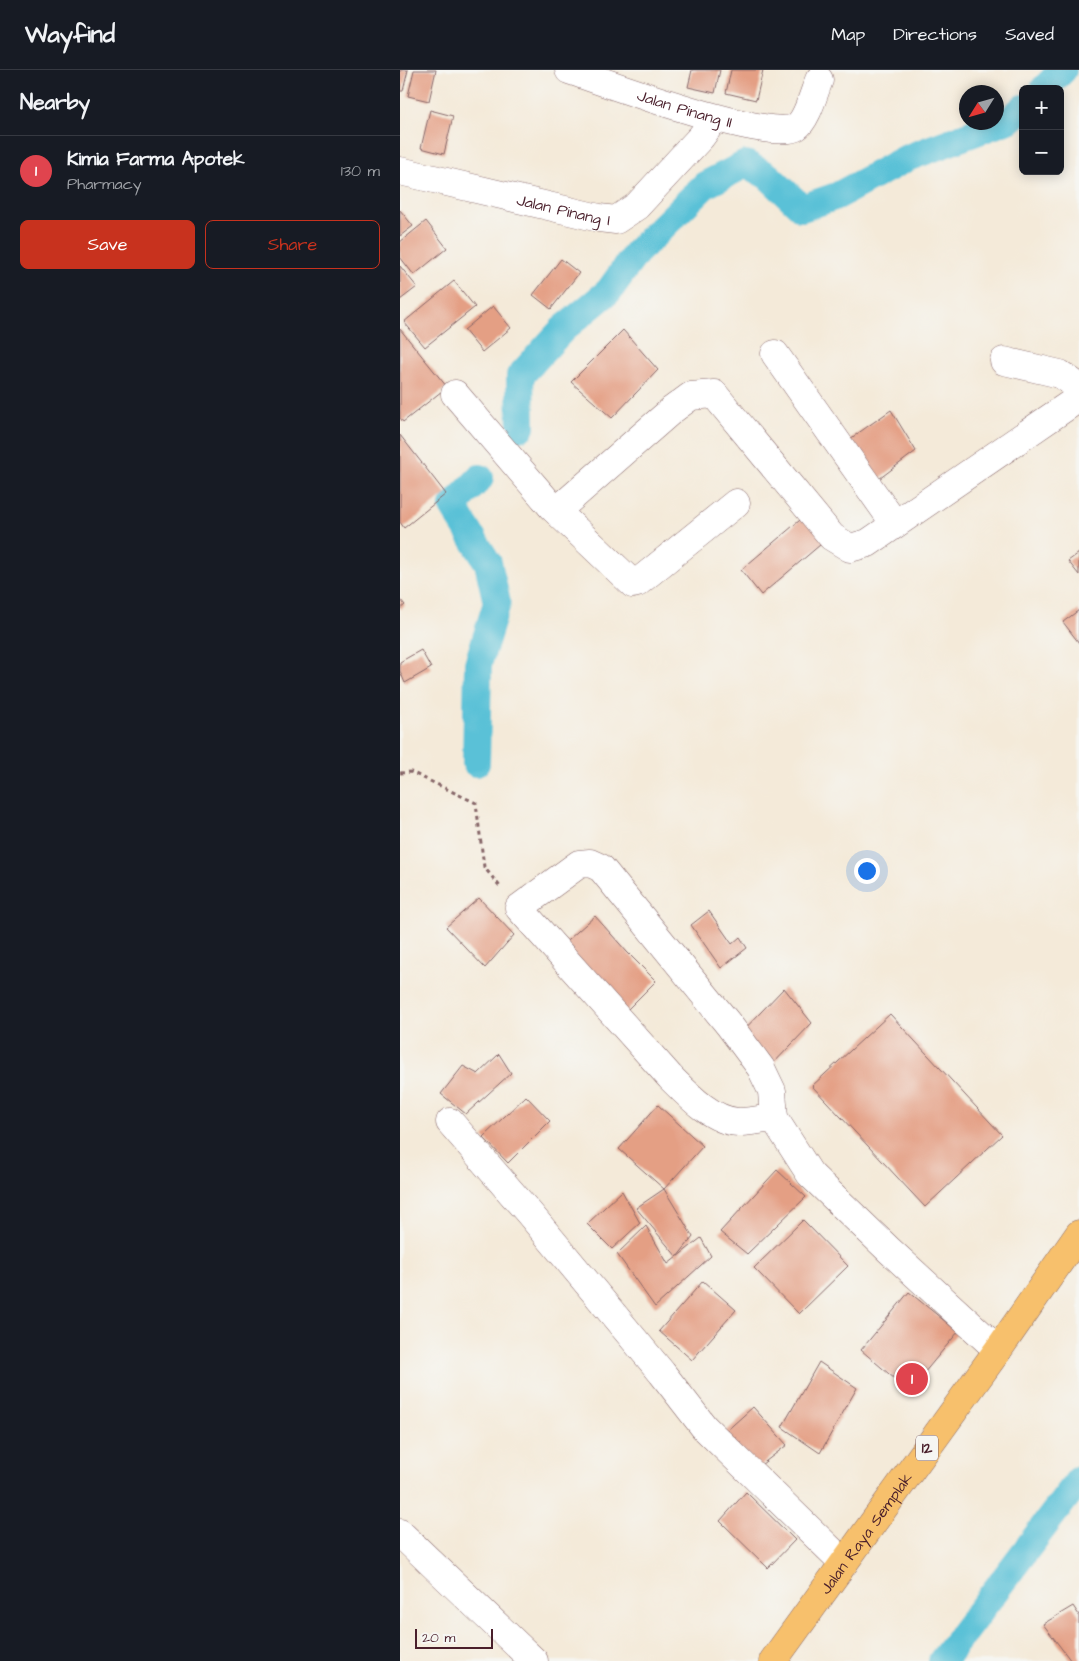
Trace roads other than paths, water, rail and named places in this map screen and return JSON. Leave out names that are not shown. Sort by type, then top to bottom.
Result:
[{"type":"main road","name":"Jalan Raya Semplak","points":[[773,1661],[998,1350],[1079,1234]]},
{"type":"street","name":"Jalan Pinang II","points":[[569,70],[715,118],[786,131],[796,127],[802,121],[819,80]]},
{"type":"street","name":"Jalan Pinang I","points":[[400,171],[598,218],[616,220],[637,206],[701,137],[715,118]]},
{"type":"street","points":[[775,354],[895,524]]},
{"type":"street","points":[[1004,361],[1060,374],[1079,387]]},
{"type":"street","points":[[455,394],[552,507],[633,584],[637,583],[736,503]]},
{"type":"street","points":[[552,507],[560,508],[568,503],[672,410],[691,396],[714,394],[832,537],[850,548],[868,543],[1079,398]]},
{"type":"street","points":[[774,1118],[738,1122],[723,1118],[693,1100],[670,1077],[519,908],[579,864],[590,863],[601,868],[729,1025],[761,1068],[772,1092],[774,1118],[810,1174],[998,1350]]},
{"type":"street","points":[[450,1122],[637,1342],[704,1427],[844,1563]]},
{"type":"street","points":[[400,1533],[534,1661]]},
{"type":"waterway","points":[[1048,85],[1063,70]]},
{"type":"waterway","points":[[521,427],[520,376],[563,329],[609,291],[636,253],[705,185],[746,164],[768,176],[802,208],[837,196],[907,158],[1011,119],[1019,112]]},
{"type":"waterway","points":[[476,763],[478,664],[497,603],[488,563],[453,506],[480,478]]},
{"type":"waterway","points":[[942,1661],[1079,1480]]},
{"type":"place","name":"Kimia Farma Apotek","points":[[912,1379]]}]
